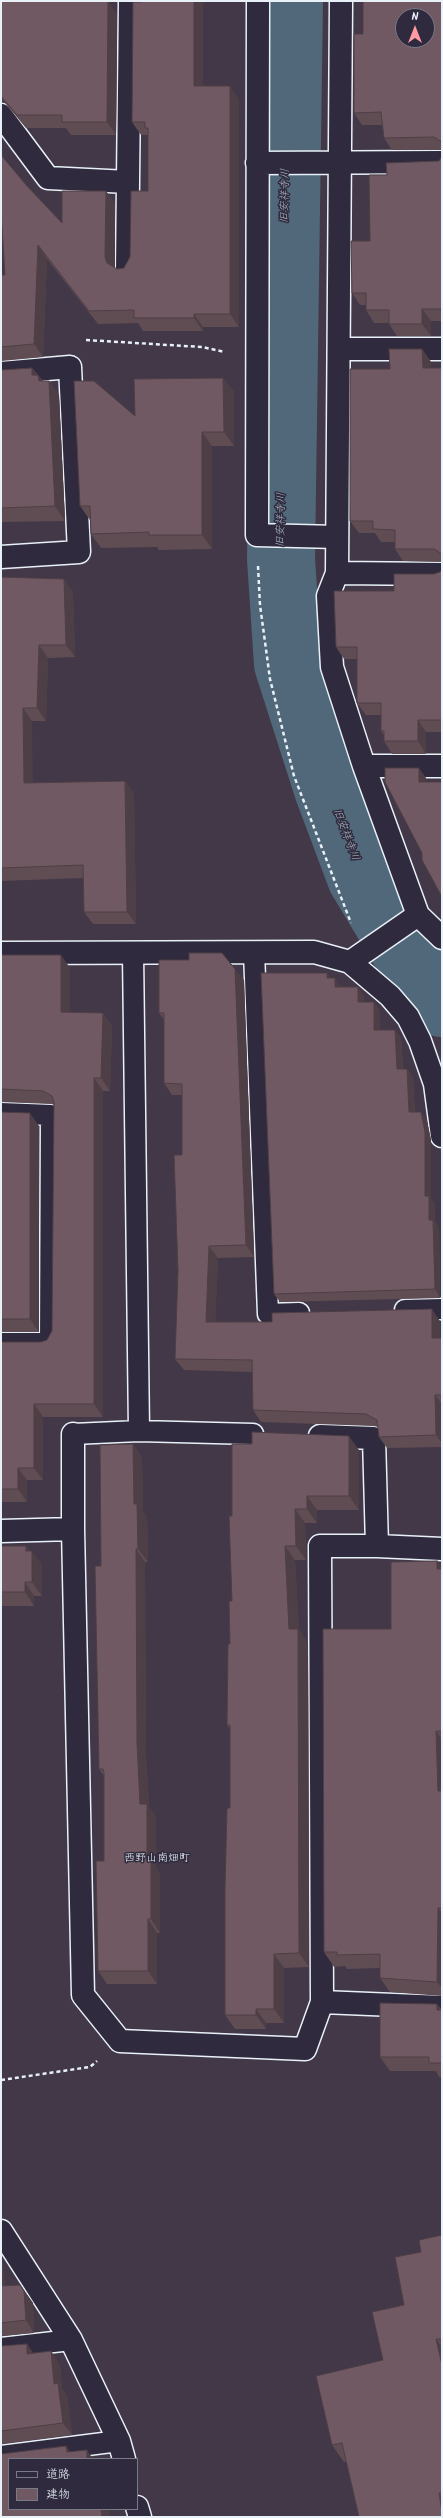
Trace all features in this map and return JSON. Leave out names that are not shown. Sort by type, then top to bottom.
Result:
[{"type":"street","points":[[127,270],[130,1]]},
{"type":"street","points":[[258,1],[257,358],[261,535],[337,537]]},
{"type":"street","points":[[341,1],[337,537],[336,574],[328,596],[332,667],[415,917],[442,938]]},
{"type":"street","points":[[1,115],[48,178],[128,182]]},
{"type":"street","points":[[257,163],[442,162]]},
{"type":"street","points":[[339,349],[442,349]]},
{"type":"street","points":[[1,372],[70,367],[79,552],[1,558]]},
{"type":"street","points":[[336,574],[442,574]]},
{"type":"street","points":[[364,766],[442,766]]},
{"type":"street","points":[[350,962],[374,948],[415,917]]},
{"type":"street","points":[[1,953],[314,952],[350,962],[390,996],[408,1017],[420,1041],[435,1084],[442,1136]]},
{"type":"street","points":[[73,1434],[73,1529],[83,1995],[120,2042],[305,2049],[322,2002],[320,1546],[377,1546],[442,1549]]},
{"type":"street","points":[[253,1434],[275,1434]]},
{"type":"street","points":[[298,1435],[374,1438],[377,1546]]},
{"type":"street","points":[[1,1531],[73,1529]]},
{"type":"street","points":[[322,2002],[442,2007]]},
{"type":"street","points":[[1,2232],[71,2340],[121,2450]]},
{"type":"lane","points":[[133,952],[139,1431]]},
{"type":"lane","points":[[254,952],[268,1314],[315,1313]]},
{"type":"lane","points":[[1,1114],[51,1114],[51,1122],[50,1343],[1,1343]]},
{"type":"lane","points":[[386,1311],[442,1309]]},
{"type":"lane","points":[[73,1434],[139,1431],[253,1434]]},
{"type":"lane","points":[[1,2348],[71,2340]]},
{"type":"lane","points":[[1,2456],[121,2450]]},
{"type":"path","points":[[70,367],[87,339],[202,347],[257,358]]},
{"type":"path","points":[[261,535],[260,605],[270,679],[294,776],[356,934],[350,962]]},
{"type":"path","points":[[1,2080],[90,2067],[120,2042]]},
{"type":"building","points":[[1,1],[108,1],[107,122],[62,122],[62,115],[17,115],[1,96]]},
{"type":"building","points":[[194,1],[194,86],[230,86],[230,314],[194,314],[194,318],[134,318],[134,310],[89,311],[38,245],[34,344],[1,347],[1,275],[5,275],[1,212],[1,155],[27,186],[62,223],[62,191],[106,191],[105,257],[107,263],[117,269],[124,268],[130,257],[131,191],[148,191],[148,128],[145,128],[145,122],[132,122],[133,2]]},
{"type":"building","points":[[363,1],[442,1],[442,142],[434,137],[384,138],[381,112],[354,113],[354,34],[363,34]]},
{"type":"building","points":[[442,156],[442,309],[422,309],[422,324],[389,324],[389,310],[366,310],[366,293],[352,293],[351,241],[370,241],[369,175],[387,175],[386,163],[439,161]]},
{"type":"building","points":[[389,349],[422,349],[423,368],[442,368],[442,554],[434,549],[395,549],[395,530],[373,529],[373,521],[350,521],[350,369],[390,369]]},
{"type":"building","points":[[32,368],[32,375],[38,375],[39,381],[49,381],[55,506],[1,508],[1,370]]},
{"type":"building","points":[[223,378],[224,432],[202,432],[202,535],[149,535],[149,532],[91,534],[90,506],[80,506],[74,381],[94,381],[135,416],[134,379]]},
{"type":"building","points":[[442,569],[442,720],[418,720],[418,741],[384,741],[384,731],[381,731],[381,703],[357,703],[357,647],[336,647],[334,591],[394,591],[394,574],[434,574],[440,572]]},
{"type":"building","points":[[1,577],[64,579],[66,645],[39,645],[37,708],[23,708],[24,783],[125,781],[127,912],[84,912],[83,865],[1,868]]},
{"type":"building","points":[[385,768],[419,768],[419,782],[442,782],[442,897],[422,860],[422,853],[385,782]]},
{"type":"building","points":[[189,953],[222,953],[235,969],[246,1245],[209,1246],[206,1322],[272,1322],[272,1313],[432,1309],[432,1338],[442,1338],[442,1395],[435,1395],[436,1435],[379,1437],[377,1420],[366,1414],[253,1410],[252,1360],[175,1359],[178,1271],[174,1155],[182,1155],[182,1084],[164,1083],[164,1013],[159,1013],[159,960],[189,960]]},
{"type":"building","points":[[1,955],[61,955],[61,1012],[103,1013],[101,1078],[94,1078],[94,1404],[34,1404],[34,1468],[18,1468],[18,1489],[1,1489],[1,1342],[41,1342],[47,1340],[52,1331],[54,1102],[52,1096],[43,1091],[1,1089]]},
{"type":"building","points":[[261,973],[327,973],[327,978],[335,978],[335,987],[358,987],[358,1002],[374,1002],[374,1030],[395,1030],[397,1069],[407,1069],[409,1112],[421,1112],[425,1132],[425,1196],[429,1196],[429,1220],[433,1220],[435,1289],[274,1294]]},
{"type":"building","points":[[1,1112],[30,1113],[30,1319],[1,1319]]},
{"type":"building","points":[[252,1432],[349,1436],[349,1496],[307,1496],[307,1509],[295,1509],[296,1546],[285,1546],[289,1629],[298,1629],[299,1953],[274,1954],[274,2009],[256,2009],[256,2015],[225,2015],[225,1889],[227,1808],[230,1808],[230,1725],[227,1725],[228,1644],[230,1644],[229,1601],[232,1601],[229,1516],[232,1516],[232,1444],[252,1444]]},
{"type":"building","points":[[133,1444],[134,1504],[137,1504],[138,1549],[136,1549],[137,1743],[140,1804],[147,1804],[147,1861],[151,1861],[151,1919],[148,1919],[148,1971],[98,1971],[96,1861],[104,1861],[104,1773],[103,1769],[99,1769],[95,1566],[101,1566],[100,1445]]},
{"type":"building","points":[[1,1546],[26,1546],[26,1551],[32,1551],[32,1582],[25,1582],[25,1592],[1,1592]]},
{"type":"building","points":[[437,1561],[437,1569],[442,1569],[442,1731],[436,1731],[438,1791],[442,1791],[442,1908],[438,1908],[437,1982],[380,1978],[380,1954],[337,1955],[337,1952],[324,1952],[323,1629],[391,1629],[391,1562]]},
{"type":"building","points":[[380,2003],[437,2004],[437,2010],[442,2010],[442,2063],[429,2063],[429,2057],[380,2057]]},
{"type":"building","points":[[442,2235],[442,2339],[436,2339],[442,2365],[442,2493],[439,2493],[442,2517],[359,2517],[342,2443],[332,2445],[316,2376],[383,2360],[372,2312],[404,2305],[395,2257],[421,2252],[419,2240]]},
{"type":"building","points":[[20,2285],[24,2291],[26,2320],[1,2323],[1,2286]]},
{"type":"building","points":[[27,2344],[27,2354],[51,2351],[54,2384],[58,2383],[63,2423],[1,2431],[1,2346]]},
{"type":"building","points":[[66,2446],[67,2452],[87,2450],[87,2458],[8,2458],[8,2510],[101,2510],[102,2517],[1,2517],[1,2454]]},
{"type":"waterway","name":"旧安祥寺川","points":[[289,1],[281,559],[288,664],[328,789],[361,877],[409,957],[432,984],[442,1003]]},
{"type":"district","name":"西野山南畑町","points":[[157,1859]]}]
